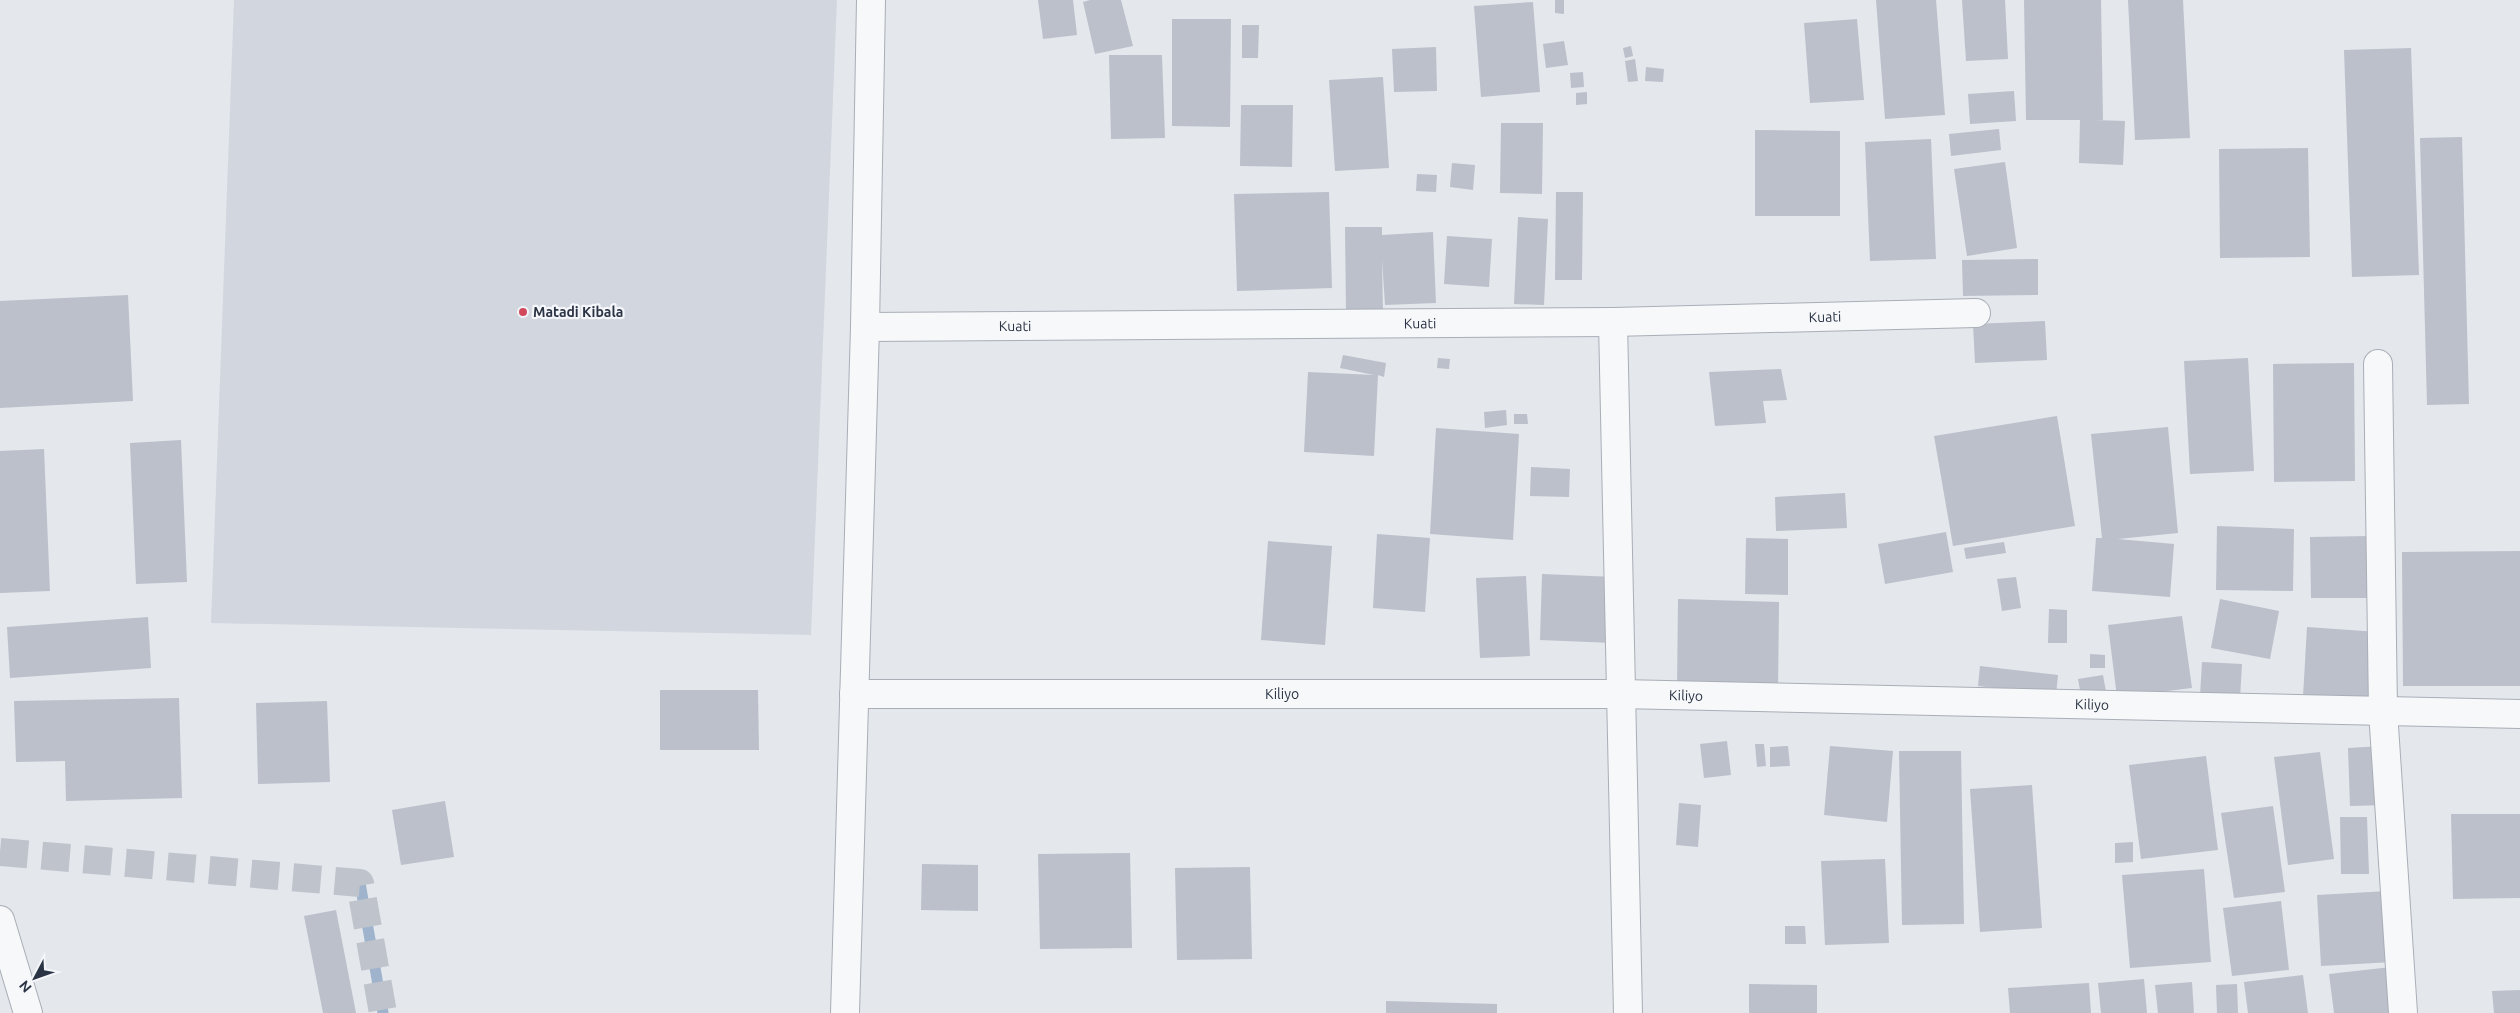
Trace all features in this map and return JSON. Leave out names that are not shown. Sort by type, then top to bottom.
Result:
[{"type":"street","points":[[845,1013],[865,327],[871,0]]},
{"type":"street","name":"Kuati","points":[[865,327],[1613,322],[1976,313]]},
{"type":"street","points":[[1613,322],[1628,1013]]},
{"type":"street","points":[[2378,364],[2383,711],[2403,1013]]},
{"type":"street","name":"Kiliyo","points":[[854,694],[1620,694],[2520,714]]},
{"type":"street","points":[[0,920],[28,1013]]},
{"type":"shaded area","name":"Matadi Kibala","points":[[234,0],[837,0],[811,635],[211,623]]},
{"type":"building","points":[[1038,0],[1073,0],[1077,35],[1043,39]]},
{"type":"building","points":[[1090,0],[1121,0],[1133,46],[1095,54],[1083,2]]},
{"type":"building","points":[[1555,0],[1564,0],[1564,14],[1555,13]]},
{"type":"building","points":[[1876,0],[1936,0],[1945,115],[1885,119]]},
{"type":"building","points":[[1962,0],[2005,0],[2008,59],[1966,61]]},
{"type":"building","points":[[2024,0],[2101,0],[2103,120],[2094,120],[2125,121],[2123,165],[2079,163],[2080,120],[2026,120]]},
{"type":"building","points":[[2128,0],[2183,0],[2190,138],[2135,140]]},
{"type":"building","points":[[1533,2],[1540,92],[1481,97],[1474,6]]},
{"type":"building","points":[[1172,19],[1231,19],[1230,127],[1172,126]]},
{"type":"building","points":[[1857,19],[1864,100],[1810,103],[1804,23]]},
{"type":"building","points":[[1242,25],[1259,25],[1258,58],[1242,58]]},
{"type":"building","points":[[1564,41],[1568,65],[1546,68],[1543,44]]},
{"type":"building","points":[[1631,46],[1633,56],[1625,58],[1623,48]]},
{"type":"building","points":[[1436,47],[1437,91],[1394,92],[1392,49]]},
{"type":"building","points":[[2411,48],[2419,275],[2352,277],[2344,50]]},
{"type":"building","points":[[1109,55],[1162,55],[1165,138],[1111,139]]},
{"type":"building","points":[[1635,59],[1638,81],[1628,82],[1625,61]]},
{"type":"building","points":[[1646,67],[1664,69],[1663,82],[1645,81]]},
{"type":"building","points":[[1583,72],[1584,87],[1571,88],[1570,73]]},
{"type":"building","points":[[1383,77],[1389,168],[1335,171],[1329,80]]},
{"type":"building","points":[[2014,91],[2016,121],[1970,124],[1968,94]]},
{"type":"building","points":[[1587,92],[1587,104],[1576,105],[1576,93]]},
{"type":"building","points":[[1241,105],[1293,105],[1292,167],[1240,166]]},
{"type":"building","points":[[1501,123],[1543,123],[1542,194],[1500,193]]},
{"type":"building","points":[[1999,129],[2001,150],[1951,156],[1949,134]]},
{"type":"building","points":[[1755,130],[1840,131],[1840,216],[1755,216]]},
{"type":"building","points":[[2462,137],[2469,404],[2427,405],[2420,138]]},
{"type":"building","points":[[1931,139],[1936,259],[1870,261],[1865,142]]},
{"type":"building","points":[[2308,148],[2310,257],[2220,258],[2219,149]]},
{"type":"building","points":[[2005,162],[2017,248],[1967,256],[1954,169]]},
{"type":"building","points":[[1452,163],[1475,165],[1473,190],[1450,187]]},
{"type":"building","points":[[1417,174],[1437,175],[1436,192],[1416,191]]},
{"type":"building","points":[[1329,192],[1332,288],[1237,291],[1234,194]]},
{"type":"building","points":[[1556,192],[1583,192],[1582,280],[1555,280]]},
{"type":"building","points":[[1518,217],[1548,219],[1544,305],[1514,304]]},
{"type":"building","points":[[1345,227],[1382,227],[1382,235],[1433,232],[1436,303],[1385,305],[1382,259],[1383,313],[1346,313]]},
{"type":"building","points":[[1447,236],[1492,239],[1489,287],[1444,284]]},
{"type":"building","points":[[2038,259],[2038,295],[1963,296],[1962,260]]},
{"type":"building","points":[[128,295],[133,401],[0,408],[0,301]]},
{"type":"building","points":[[2045,321],[2047,360],[1975,363],[1973,324]]},
{"type":"building","points":[[1343,355],[1386,363],[1384,377],[1378,375],[1374,456],[1304,452],[1308,372],[1374,375],[1340,368]]},
{"type":"building","points":[[1438,358],[1450,359],[1449,369],[1437,368]]},
{"type":"building","points":[[2248,358],[2254,471],[2190,474],[2184,361]]},
{"type":"building","points":[[2354,363],[2355,481],[2274,482],[2273,364]]},
{"type":"building","points":[[1781,369],[1787,400],[1763,401],[1766,423],[1715,426],[1709,372]]},
{"type":"building","points":[[1506,410],[1507,425],[1485,428],[1484,412]]},
{"type":"building","points":[[1514,414],[1527,414],[1528,424],[1514,424]]},
{"type":"building","points":[[2057,416],[2075,526],[1953,546],[1934,436]]},
{"type":"building","points":[[2168,427],[2178,533],[2118,539],[2174,544],[2170,597],[2092,591],[2096,538],[2102,538],[2091,434]]},
{"type":"building","points":[[1436,428],[1519,434],[1513,540],[1430,534]]},
{"type":"building","points":[[181,440],[187,582],[136,584],[130,443]]},
{"type":"building","points":[[44,449],[50,591],[0,593],[0,451]]},
{"type":"building","points":[[1531,467],[1570,469],[1569,497],[1530,496]]},
{"type":"building","points":[[1845,493],[1847,528],[1776,531],[1775,497]]},
{"type":"building","points":[[2217,526],[2294,529],[2293,591],[2216,590]]},
{"type":"building","points":[[1946,532],[1953,572],[1885,584],[1878,544]]},
{"type":"building","points":[[1377,534],[1430,538],[1425,612],[1373,608]]},
{"type":"building","points":[[2368,536],[2369,598],[2311,598],[2310,537]]},
{"type":"building","points":[[1746,538],[1788,539],[1788,595],[1745,594]]},
{"type":"building","points":[[1268,541],[1332,546],[1325,645],[1261,640]]},
{"type":"building","points":[[2004,542],[2006,553],[1966,559],[1964,548]]},
{"type":"building","points":[[2520,551],[2520,686],[2403,686],[2402,552]]},
{"type":"building","points":[[1542,574],[1615,577],[1613,643],[1540,640]]},
{"type":"building","points":[[1526,576],[1530,656],[1480,658],[1476,578]]},
{"type":"building","points":[[2016,577],[2021,608],[2002,611],[1997,579]]},
{"type":"building","points":[[1678,599],[1779,602],[1778,693],[1677,690]]},
{"type":"building","points":[[2220,599],[2279,611],[2270,659],[2211,648]]},
{"type":"building","points":[[2049,609],[2067,610],[2067,643],[2048,643]]},
{"type":"building","points":[[2182,616],[2192,688],[2117,697],[2108,625]]},
{"type":"building","points":[[148,617],[151,668],[10,678],[7,627]]},
{"type":"building","points":[[2307,627],[2378,632],[2374,701],[2303,697]]},
{"type":"building","points":[[2090,654],[2105,655],[2105,668],[2090,668]]},
{"type":"building","points":[[2202,662],[2242,664],[2240,698],[2200,696]]},
{"type":"building","points":[[1980,666],[2058,675],[2056,695],[1978,686]]},
{"type":"building","points":[[2103,675],[2107,697],[2082,701],[2078,679]]},
{"type":"building","points":[[660,690],[758,690],[759,750],[660,750]]},
{"type":"building","points":[[179,698],[182,798],[66,801],[65,761],[16,762],[14,701]]},
{"type":"building","points":[[327,701],[330,782],[258,784],[256,703]]},
{"type":"building","points":[[1727,741],[1731,775],[1704,778],[1700,744]]},
{"type":"building","points":[[1755,744],[1764,744],[1766,766],[1757,767]]},
{"type":"building","points":[[1788,746],[1790,766],[1770,767],[1770,747]]},
{"type":"building","points":[[1830,746],[1893,751],[1887,822],[1824,815]]},
{"type":"building","points":[[2383,746],[2385,805],[2350,806],[2348,748]]},
{"type":"building","points":[[1899,751],[1961,751],[1964,924],[1902,925]]},
{"type":"building","points":[[2320,752],[2334,859],[2288,865],[2274,757]]},
{"type":"building","points":[[2206,756],[2218,850],[2141,859],[2129,765]]},
{"type":"building","points":[[2032,785],[2042,928],[1980,932],[1970,789]]},
{"type":"building","points":[[445,801],[454,857],[401,865],[392,810]]},
{"type":"building","points":[[1679,803],[1701,805],[1698,847],[1676,845]]},
{"type":"building","points":[[2273,806],[2285,892],[2234,898],[2221,813]]},
{"type":"building","points":[[2451,814],[2520,814],[2520,898],[2453,899]]},
{"type":"building","points":[[2340,817],[2367,817],[2369,874],[2341,874]]},
{"type":"building","points":[[2133,842],[2133,862],[2115,863],[2115,843]]},
{"type":"building","points":[[1130,853],[1132,948],[1040,949],[1038,854]]},
{"type":"building","points":[[1885,859],[1889,943],[1825,945],[1821,861]]},
{"type":"building","points":[[922,864],[978,865],[978,911],[921,910]]},
{"type":"building","points":[[1250,867],[1252,959],[1177,960],[1175,868]]},
{"type":"building","points":[[2204,869],[2211,962],[2130,968],[2122,875]]},
{"type":"building","points":[[2388,891],[2393,962],[2321,966],[2317,895]]},
{"type":"building","points":[[2281,901],[2289,970],[2232,976],[2223,908]]},
{"type":"building","points":[[336,910],[356,1013],[323,1013],[304,916]]},
{"type":"building","points":[[1785,926],[1805,926],[1806,944],[1785,944]]},
{"type":"building","points":[[2391,967],[2396,1013],[2334,1013],[2329,974]]},
{"type":"building","points":[[2303,975],[2308,1013],[2248,1013],[2244,982]]},
{"type":"building","points":[[2144,979],[2147,1013],[2101,1013],[2098,983]]},
{"type":"building","points":[[2192,982],[2194,1013],[2158,1013],[2155,985]]},
{"type":"building","points":[[2089,983],[2091,1013],[2010,1013],[2008,988]]},
{"type":"building","points":[[1749,984],[1817,985],[1817,1013],[1749,1013]]},
{"type":"building","points":[[2237,984],[2238,1013],[2217,1013],[2216,985]]},
{"type":"building","points":[[2520,990],[2520,1013],[2494,1013],[2492,991]]},
{"type":"building","points":[[1386,1001],[1497,1004],[1497,1013],[1386,1013]]},
{"type":"waterway","points":[[360,883],[383,1013]]},
{"type":"tunnel","points":[[0,852],[360,883],[383,1013]]},
{"type":"place","name":"Matadi Kibala","points":[[523,312]]}]
